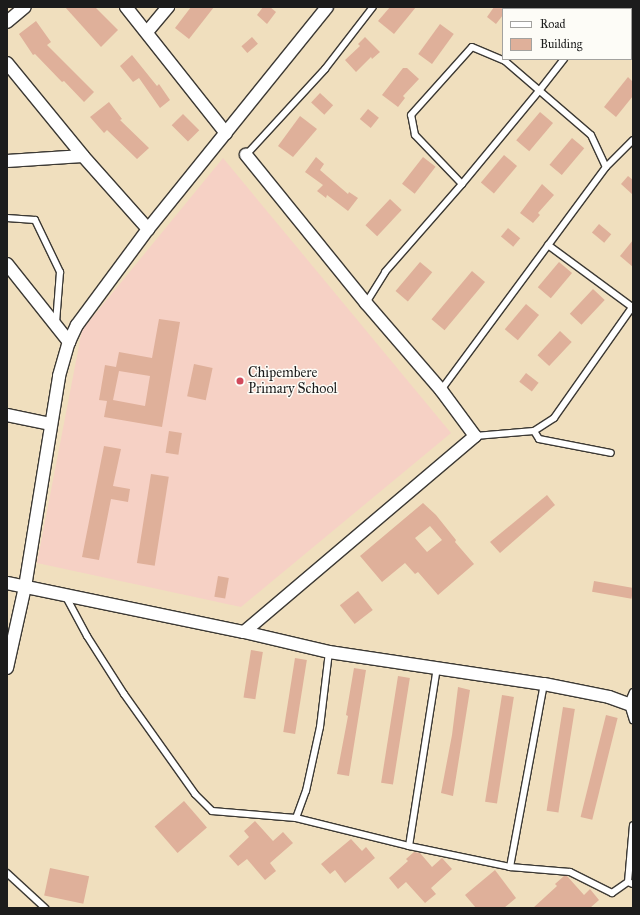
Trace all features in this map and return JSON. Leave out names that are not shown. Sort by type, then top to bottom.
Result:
[{"type":"street","points":[[7,22],[25,7]]},
{"type":"street","points":[[126,7],[226,133]]},
{"type":"street","points":[[147,32],[168,7]]},
{"type":"street","points":[[7,668],[25,586],[59,376],[69,342],[77,325],[148,229],[327,7]]},
{"type":"street","points":[[7,63],[83,156],[148,229]]},
{"type":"street","points":[[244,632],[475,436],[441,390],[366,303],[246,154]]},
{"type":"street","points":[[7,161],[83,156]]},
{"type":"street","points":[[7,264],[69,342]]},
{"type":"street","points":[[7,415],[51,424]]},
{"type":"street","points":[[7,584],[25,586],[244,632],[329,652],[544,684],[608,697],[628,704]]},
{"type":"lane","points":[[246,154],[325,69],[373,7]]},
{"type":"lane","points":[[462,184],[415,135],[411,115],[472,47],[502,60]]},
{"type":"lane","points":[[503,60],[591,135],[606,167]]},
{"type":"lane","points":[[366,303],[385,272],[462,184],[539,92],[563,60]]},
{"type":"lane","points":[[441,390],[606,167],[633,140]]},
{"type":"lane","points":[[7,218],[35,220],[60,272],[56,325]]},
{"type":"lane","points":[[475,436],[534,431],[554,418],[632,306],[548,245]]},
{"type":"lane","points":[[534,431],[540,439],[611,453]]},
{"type":"lane","points":[[65,595],[87,636],[124,694],[195,794],[212,811],[296,818],[409,846],[510,867],[570,872],[612,894],[630,883],[633,826]]},
{"type":"lane","points":[[296,818],[306,790],[320,727],[329,652]]},
{"type":"lane","points":[[409,846],[437,668]]},
{"type":"lane","points":[[510,867],[544,684]]},
{"type":"lane","points":[[633,692],[628,704],[633,720]]},
{"type":"lane","points":[[7,873],[45,908]]},
{"type":"shaded area","name":"Chipembere Primary School","points":[[223,158],[451,433],[241,607],[37,563],[82,330]]},
{"type":"building","points":[[65,7],[95,7],[118,30],[101,47]]},
{"type":"building","points":[[191,7],[214,7],[189,39],[175,28]]},
{"type":"building","points":[[263,7],[270,7],[276,12],[267,24],[257,15]]},
{"type":"building","points":[[390,7],[416,7],[394,34],[378,21]]},
{"type":"building","points":[[494,7],[503,7],[502,16],[496,24],[487,17]]},
{"type":"building","points":[[36,21],[51,42],[47,45],[94,92],[84,102],[35,54],[33,55],[19,34]]},
{"type":"building","points":[[440,24],[454,34],[432,64],[418,54]]},
{"type":"building","points":[[252,37],[258,44],[247,53],[241,46]]},
{"type":"building","points":[[365,37],[380,52],[372,59],[371,57],[356,72],[345,60],[360,46],[358,44]]},
{"type":"building","points":[[132,55],[157,86],[159,84],[170,100],[160,108],[139,78],[133,82],[120,66]]},
{"type":"building","points":[[403,68],[407,68],[419,79],[403,96],[405,98],[398,107],[382,95]]},
{"type":"building","points":[[628,77],[633,82],[633,96],[616,117],[604,107]]},
{"type":"building","points":[[320,93],[333,105],[324,115],[311,103]]},
{"type":"building","points":[[109,102],[122,119],[120,120],[149,148],[137,159],[107,130],[104,133],[90,117]]},
{"type":"building","points":[[368,109],[379,118],[371,128],[360,119]]},
{"type":"building","points":[[540,112],[553,123],[529,151],[516,140]]},
{"type":"building","points":[[183,114],[199,130],[188,142],[172,125]]},
{"type":"building","points":[[300,116],[317,129],[293,157],[278,146]]},
{"type":"building","points":[[572,138],[584,148],[562,175],[550,165]]},
{"type":"building","points":[[504,155],[517,166],[494,194],[481,183]]},
{"type":"building","points":[[316,157],[324,164],[320,170],[348,194],[349,192],[358,198],[348,211],[327,195],[326,198],[317,191],[323,185],[305,172]]},
{"type":"building","points":[[423,157],[436,167],[415,194],[402,184]]},
{"type":"building","points":[[628,176],[633,180],[633,195],[621,184]]},
{"type":"building","points":[[542,184],[554,195],[538,213],[540,215],[533,223],[520,213]]},
{"type":"building","points":[[390,199],[402,210],[377,236],[365,225]]},
{"type":"building","points":[[599,224],[611,234],[604,243],[592,232]]},
{"type":"building","points":[[508,228],[520,238],[513,247],[501,236]]},
{"type":"building","points":[[633,240],[633,267],[620,256]]},
{"type":"building","points":[[420,262],[432,272],[408,301],[396,291]]},
{"type":"building","points":[[559,262],[572,273],[551,298],[538,287]]},
{"type":"building","points":[[472,271],[485,282],[445,330],[432,319]]},
{"type":"building","points":[[593,289],[605,300],[582,325],[570,314]]},
{"type":"building","points":[[526,304],[539,315],[518,340],[505,329]]},
{"type":"building","points":[[159,319],[180,322],[162,427],[104,417],[107,401],[99,400],[105,365],[116,367],[119,352],[152,358]],"holes":[[[119,371],[150,376],[145,406],[113,400]]]},
{"type":"building","points":[[560,331],[572,342],[549,366],[537,355]]},
{"type":"building","points":[[194,364],[213,368],[206,400],[187,396]]},
{"type":"building","points":[[526,373],[539,383],[532,392],[519,382]]},
{"type":"building","points":[[169,431],[182,433],[178,455],[166,453]]},
{"type":"building","points":[[104,446],[121,449],[113,486],[130,489],[128,502],[111,499],[99,560],[82,557]]},
{"type":"building","points":[[151,474],[169,477],[155,566],[137,563]]},
{"type":"building","points":[[547,495],[555,505],[500,553],[490,542]]},
{"type":"building","points":[[423,503],[436,515],[456,540],[455,542],[474,564],[438,595],[418,572],[415,574],[405,563],[382,582],[360,556]],"holes":[[[430,526],[442,540],[427,552],[415,538]]]},
{"type":"building","points":[[218,576],[229,578],[225,599],[214,597]]},
{"type":"building","points":[[594,581],[633,588],[631,599],[592,592]]},
{"type":"building","points":[[358,591],[373,610],[355,624],[340,605]]},
{"type":"building","points":[[251,650],[263,652],[255,699],[243,697]]},
{"type":"building","points":[[295,658],[307,660],[295,734],[283,732]]},
{"type":"building","points":[[354,668],[366,670],[349,776],[337,774],[348,716],[346,715]]},
{"type":"building","points":[[398,676],[410,678],[393,785],[381,783]]},
{"type":"building","points":[[458,687],[470,690],[453,796],[441,793],[452,735]]},
{"type":"building","points":[[502,695],[514,697],[497,804],[485,802]]},
{"type":"building","points":[[563,707],[575,709],[558,813],[547,811]]},
{"type":"building","points":[[606,715],[618,718],[592,820],[581,817]]},
{"type":"building","points":[[184,801],[207,827],[178,853],[155,827]]},
{"type":"building","points":[[255,821],[273,841],[283,832],[293,843],[270,863],[276,871],[265,880],[247,859],[238,866],[229,856],[249,837],[244,831]]},
{"type":"building","points":[[351,839],[362,851],[366,847],[375,858],[345,883],[335,870],[330,874],[321,864]]},
{"type":"building","points":[[414,852],[420,853],[432,867],[442,858],[452,869],[431,888],[436,894],[425,903],[406,882],[398,889],[389,878],[408,861],[406,859]]},
{"type":"building","points":[[50,868],[89,876],[83,904],[44,895]]},
{"type":"building","points":[[495,870],[516,898],[504,908],[476,908],[465,895]]},
{"type":"building","points":[[564,876],[567,876],[584,895],[590,889],[599,900],[590,908],[533,908],[557,886],[555,884]]},
{"type":"place","name":"Chipembere Primary School","points":[[240,381]]}]
